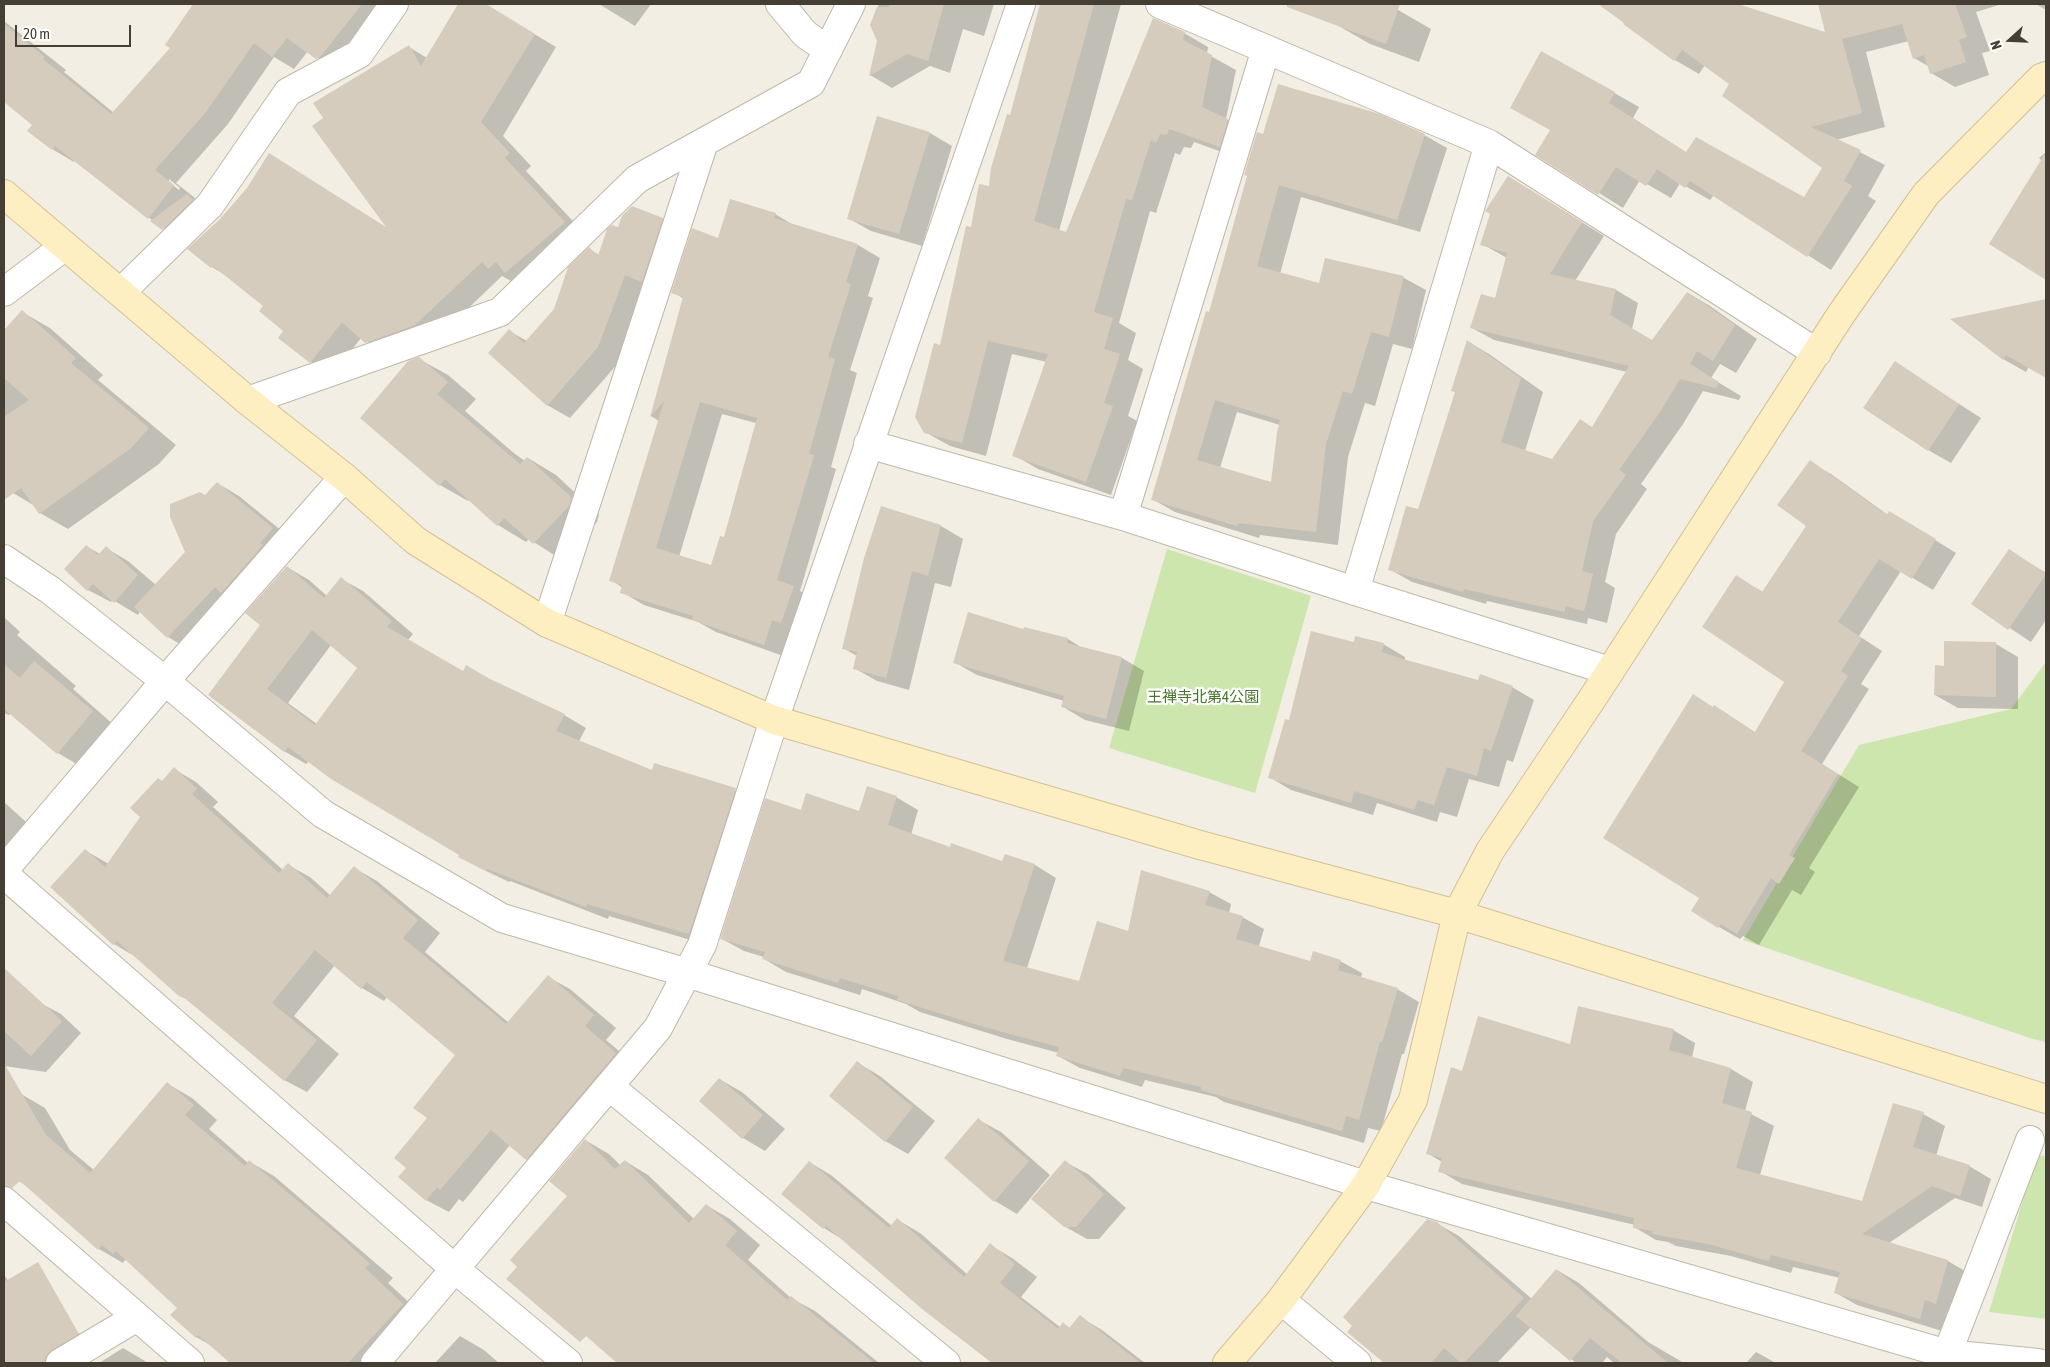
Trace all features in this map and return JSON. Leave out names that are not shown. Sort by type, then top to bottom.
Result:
[{"type":"street","points":[[121,292],[210,205],[288,92],[359,54],[394,4]]},
{"type":"street","points":[[780,4],[805,34],[828,50]]},
{"type":"street","points":[[248,401],[500,312],[637,179],[812,83],[852,4]]},
{"type":"street","points":[[375,1363],[658,1028],[702,945],[774,720],[1021,4]]},
{"type":"street","points":[[1160,4],[1489,144],[1817,353]]},
{"type":"street","points":[[1123,516],[1266,49]]},
{"type":"street","points":[[1227,1363],[1281,1300],[1366,1185],[1413,1100],[1457,914],[1490,851],[1610,671],[1842,313],[1926,194],[2045,78]]},
{"type":"street","points":[[547,622],[704,142]]},
{"type":"street","points":[[1354,591],[1489,144]]},
{"type":"street","points":[[4,194],[248,401],[344,477],[416,541],[547,622],[774,720],[1200,845],[1457,914],[2046,1099]]},
{"type":"street","points":[[4,292],[65,246]]},
{"type":"street","points":[[868,444],[1123,516],[1610,671]]},
{"type":"street","points":[[4,870],[165,681],[344,477]]},
{"type":"street","points":[[4,559],[50,590],[165,681],[323,814],[502,918],[1366,1185],[1943,1359],[2038,1363]]},
{"type":"street","points":[[4,874],[455,1268],[568,1363]]},
{"type":"street","points":[[610,1087],[946,1363]]},
{"type":"street","points":[[1943,1359],[2030,1140]]},
{"type":"street","points":[[4,1201],[190,1363]]},
{"type":"street","points":[[1281,1300],[1357,1363]]},
{"type":"street","points":[[60,1363],[138,1317]]},
{"type":"green space","name":"王禅寺北第4公園","points":[[1167,549],[1311,596],[1255,793],[1109,748]]},
{"type":"green space","points":[[2046,662],[2046,1042],[1743,940],[1859,745],[2011,709]]},
{"type":"green space","points":[[2037,1154],[2046,1157],[2046,1319],[1989,1312]]},
{"type":"building","points":[[193,4],[362,4],[320,57],[316,59],[287,38],[272,57],[254,43],[206,112],[155,170],[174,185],[148,219],[55,146],[52,150],[27,131],[32,125],[4,102],[4,24],[45,57],[43,59],[111,114],[170,48],[165,45]]},
{"type":"building","points":[[458,4],[486,4],[535,34],[481,122],[510,153],[505,158],[565,222],[505,273],[496,262],[488,269],[482,262],[415,325],[365,343],[342,322],[310,363],[278,338],[283,331],[259,311],[263,306],[213,266],[211,268],[187,249],[219,220],[247,188],[269,153],[386,227],[312,126],[323,118],[313,103],[409,45],[421,66]]},
{"type":"building","points":[[890,4],[944,4],[928,61],[907,54],[869,76],[877,41],[870,25],[877,7],[889,7]]},
{"type":"building","points":[[1040,4],[1094,4],[1034,221],[1066,232],[1153,18],[1185,32],[1183,40],[1212,55],[1202,107],[1228,119],[1220,147],[1169,129],[1167,135],[1160,134],[1156,143],[1151,140],[1132,200],[1126,199],[1094,312],[1113,318],[1104,349],[1120,354],[1104,403],[1113,406],[1086,482],[1012,456],[1048,354],[988,341],[962,443],[924,433],[915,417],[934,343],[940,345],[966,226],[971,227],[979,184],[989,186],[991,168],[1007,114],[1010,115]]},
{"type":"building","points":[[1287,4],[1400,4],[1386,44],[1287,7]]},
{"type":"building","points":[[1598,4],[1738,4],[1825,32],[1818,4],[1955,4],[1967,37],[1959,40],[1966,62],[1930,74],[1924,55],[1913,59],[1902,24],[1842,39],[1862,113],[1811,127],[1861,150],[1844,181],[1852,186],[1807,257],[1690,181],[1685,188],[1657,169],[1646,186],[1616,167],[1598,195],[1535,155],[1550,130],[1510,108],[1541,51],[1615,92],[1609,103],[1686,152],[1696,137],[1804,197],[1822,168],[1722,96],[1729,84],[1682,50],[1674,61]]},
{"type":"building","points":[[1278,84],[1380,114],[1425,134],[1397,220],[1279,185],[1257,266],[1319,283],[1325,258],[1404,276],[1389,337],[1371,332],[1352,394],[1343,391],[1326,444],[1316,532],[1238,523],[1237,526],[1151,500],[1206,311],[1209,312],[1247,176],[1244,175],[1257,132],[1263,134]],"holes":[[[1215,400],[1280,420],[1271,482],[1197,460]]]},
{"type":"building","points":[[877,116],[930,132],[899,234],[847,219]]},
{"type":"building","points":[[2046,152],[2046,280],[1989,244]]},
{"type":"building","points":[[1508,176],[1582,222],[1550,274],[1616,289],[1610,315],[1652,340],[1687,292],[1735,325],[1713,361],[1697,351],[1690,364],[1719,382],[1716,388],[1680,379],[1660,412],[1619,470],[1626,475],[1593,521],[1582,571],[1593,574],[1584,611],[1565,606],[1565,612],[1464,589],[1463,592],[1388,570],[1406,506],[1418,509],[1455,392],[1451,391],[1467,340],[1521,378],[1501,442],[1552,459],[1580,419],[1592,427],[1629,366],[1470,328],[1481,294],[1495,298],[1507,253],[1480,245],[1490,214],[1485,211]]},
{"type":"building","points":[[187,194],[193,200],[162,230],[150,221]]},
{"type":"building","points":[[730,199],[776,213],[774,218],[858,244],[846,282],[851,284],[828,357],[835,359],[809,454],[814,455],[777,580],[794,586],[781,623],[772,620],[764,645],[692,620],[693,616],[620,593],[622,585],[609,581],[664,401],[650,417],[683,297],[671,293],[692,228],[718,238]],"holes":[[[700,402],[757,418],[724,537],[720,536],[711,565],[656,548]]]},
{"type":"building","points":[[632,206],[663,218],[642,282],[625,275],[598,347],[547,406],[488,353],[509,329],[524,343],[554,309],[568,267],[589,247],[598,256],[607,229],[612,225],[618,227],[622,216]]},
{"type":"building","points":[[2046,299],[2046,378],[2006,355],[2003,360],[1950,319]]},
{"type":"building","points":[[22,310],[76,358],[71,363],[149,428],[131,448],[39,514],[21,488],[4,500],[4,417],[29,400],[4,378],[4,330]]},
{"type":"building","points":[[419,357],[448,382],[437,394],[520,464],[527,457],[572,498],[569,506],[533,544],[504,518],[497,526],[445,479],[439,486],[360,418],[408,361]]},
{"type":"building","points":[[1895,361],[1959,404],[1928,451],[1863,408]]},
{"type":"building","points":[[1810,460],[1887,515],[1889,511],[1936,539],[1912,579],[1879,559],[1838,622],[1862,638],[1841,671],[1848,676],[1801,751],[1838,774],[1789,855],[1795,858],[1779,884],[1771,878],[1737,934],[1721,924],[1718,928],[1691,911],[1699,898],[1603,838],[1693,694],[1713,707],[1714,705],[1755,732],[1784,682],[1702,627],[1736,575],[1762,592],[1806,526],[1777,505]]},
{"type":"building","points":[[217,482],[273,528],[260,543],[263,545],[221,593],[215,587],[167,638],[134,607],[185,552],[170,517],[170,504],[200,492],[205,495]]},
{"type":"building","points":[[881,506],[941,525],[928,576],[912,571],[886,678],[853,669],[857,652],[842,649],[864,558]]},
{"type":"building","points":[[86,545],[98,555],[106,546],[138,575],[114,603],[93,584],[87,591],[64,569]]},
{"type":"building","points":[[2009,549],[2046,574],[2008,630],[1971,604]]},
{"type":"building","points":[[287,566],[324,598],[341,577],[392,621],[387,627],[463,671],[466,665],[490,679],[565,714],[556,731],[652,770],[654,763],[736,788],[689,934],[587,904],[586,907],[487,869],[486,871],[458,857],[459,855],[331,779],[288,747],[284,752],[208,695],[260,625],[245,613]],"holes":[[[312,630],[357,668],[315,725],[267,689]]]},
{"type":"building","points":[[968,612],[1023,629],[1024,627],[1068,638],[1067,643],[1122,657],[1106,719],[1061,707],[1064,696],[953,663]]},
{"type":"building","points":[[1311,631],[1354,642],[1355,636],[1384,643],[1382,652],[1396,657],[1478,680],[1480,674],[1513,686],[1491,751],[1484,748],[1477,776],[1447,767],[1434,805],[1418,800],[1414,810],[1354,791],[1351,803],[1268,778],[1285,719],[1289,720]]},
{"type":"building","points":[[1944,641],[1996,642],[1996,697],[1934,695],[1935,665],[1944,666]]},
{"type":"building","points":[[34,661],[93,711],[57,754],[4,709],[4,664],[20,678]]},
{"type":"building","points":[[174,767],[197,789],[192,794],[279,873],[288,863],[327,898],[354,866],[418,920],[403,938],[506,1024],[548,975],[594,1015],[585,1026],[616,1053],[526,1160],[491,1130],[440,1190],[437,1187],[426,1201],[398,1177],[406,1168],[394,1158],[427,1118],[413,1108],[455,1055],[399,1008],[367,982],[361,989],[315,950],[272,1003],[317,1040],[284,1081],[181,995],[180,997],[117,941],[113,945],[50,887],[85,849],[105,867],[140,817],[130,808],[158,778],[162,781]]},
{"type":"building","points":[[867,786],[897,796],[888,825],[950,847],[951,843],[1002,861],[1005,854],[1035,864],[1003,961],[1079,981],[1097,921],[1128,931],[1141,870],[1210,891],[1205,905],[1243,916],[1236,939],[1310,961],[1313,951],[1341,960],[1338,970],[1398,988],[1382,1042],[1380,1042],[1359,1120],[1346,1116],[1342,1131],[1201,1090],[1201,1087],[1123,1068],[1120,1076],[1056,1056],[1059,1047],[984,1027],[897,1000],[898,996],[840,978],[838,983],[762,959],[765,952],[720,939],[765,798],[801,810],[806,793],[859,811]]},
{"type":"building","points":[[4,968],[62,1021],[31,1056],[4,1031]]},
{"type":"building","points":[[1578,1006],[1674,1029],[1669,1050],[1731,1068],[1722,1103],[1752,1112],[1736,1168],[1862,1201],[1893,1103],[1924,1112],[1913,1147],[1970,1165],[1960,1196],[1932,1186],[1862,1234],[1948,1260],[1936,1304],[1925,1300],[1920,1319],[1834,1293],[1840,1272],[1771,1255],[1769,1261],[1708,1244],[1652,1234],[1653,1231],[1633,1228],[1634,1218],[1438,1172],[1442,1158],[1426,1154],[1451,1067],[1462,1071],[1478,1016],[1570,1044]]},
{"type":"building","points":[[857,1061],[913,1107],[885,1142],[829,1096]]},
{"type":"building","points":[[4,1063],[46,1135],[90,1173],[167,1082],[194,1105],[185,1115],[245,1166],[249,1160],[337,1234],[370,1264],[365,1268],[403,1304],[348,1363],[230,1363],[198,1335],[196,1338],[170,1315],[177,1308],[116,1251],[113,1254],[102,1245],[98,1250],[20,1181],[12,1188],[4,1186]]},
{"type":"building","points":[[719,1078],[763,1115],[742,1139],[699,1101]]},
{"type":"building","points":[[978,1118],[1029,1161],[994,1202],[944,1158]]},
{"type":"building","points":[[585,1139],[615,1169],[625,1160],[689,1223],[706,1204],[737,1231],[725,1245],[787,1300],[791,1296],[874,1363],[617,1363],[586,1336],[580,1342],[506,1279],[517,1267],[510,1260],[567,1196],[549,1181]]},
{"type":"building","points":[[1065,1160],[1104,1194],[1076,1227],[1064,1227],[1031,1199]]},
{"type":"building","points":[[809,1161],[889,1228],[897,1218],[964,1277],[990,1243],[1015,1264],[1000,1283],[1058,1329],[1063,1322],[1069,1328],[1080,1315],[1140,1363],[992,1363],[922,1309],[826,1226],[823,1229],[781,1194]]},
{"type":"building","points":[[1427,1219],[1437,1222],[1524,1298],[1464,1363],[1461,1363],[1444,1348],[1431,1363],[1384,1363],[1347,1332],[1352,1326],[1343,1317]]},
{"type":"building","points":[[38,1262],[79,1334],[52,1350],[46,1356],[44,1363],[4,1363],[4,1282]]},
{"type":"building","points":[[1556,1269],[1668,1363],[1622,1363],[1590,1338],[1570,1361],[1516,1316]]}]
